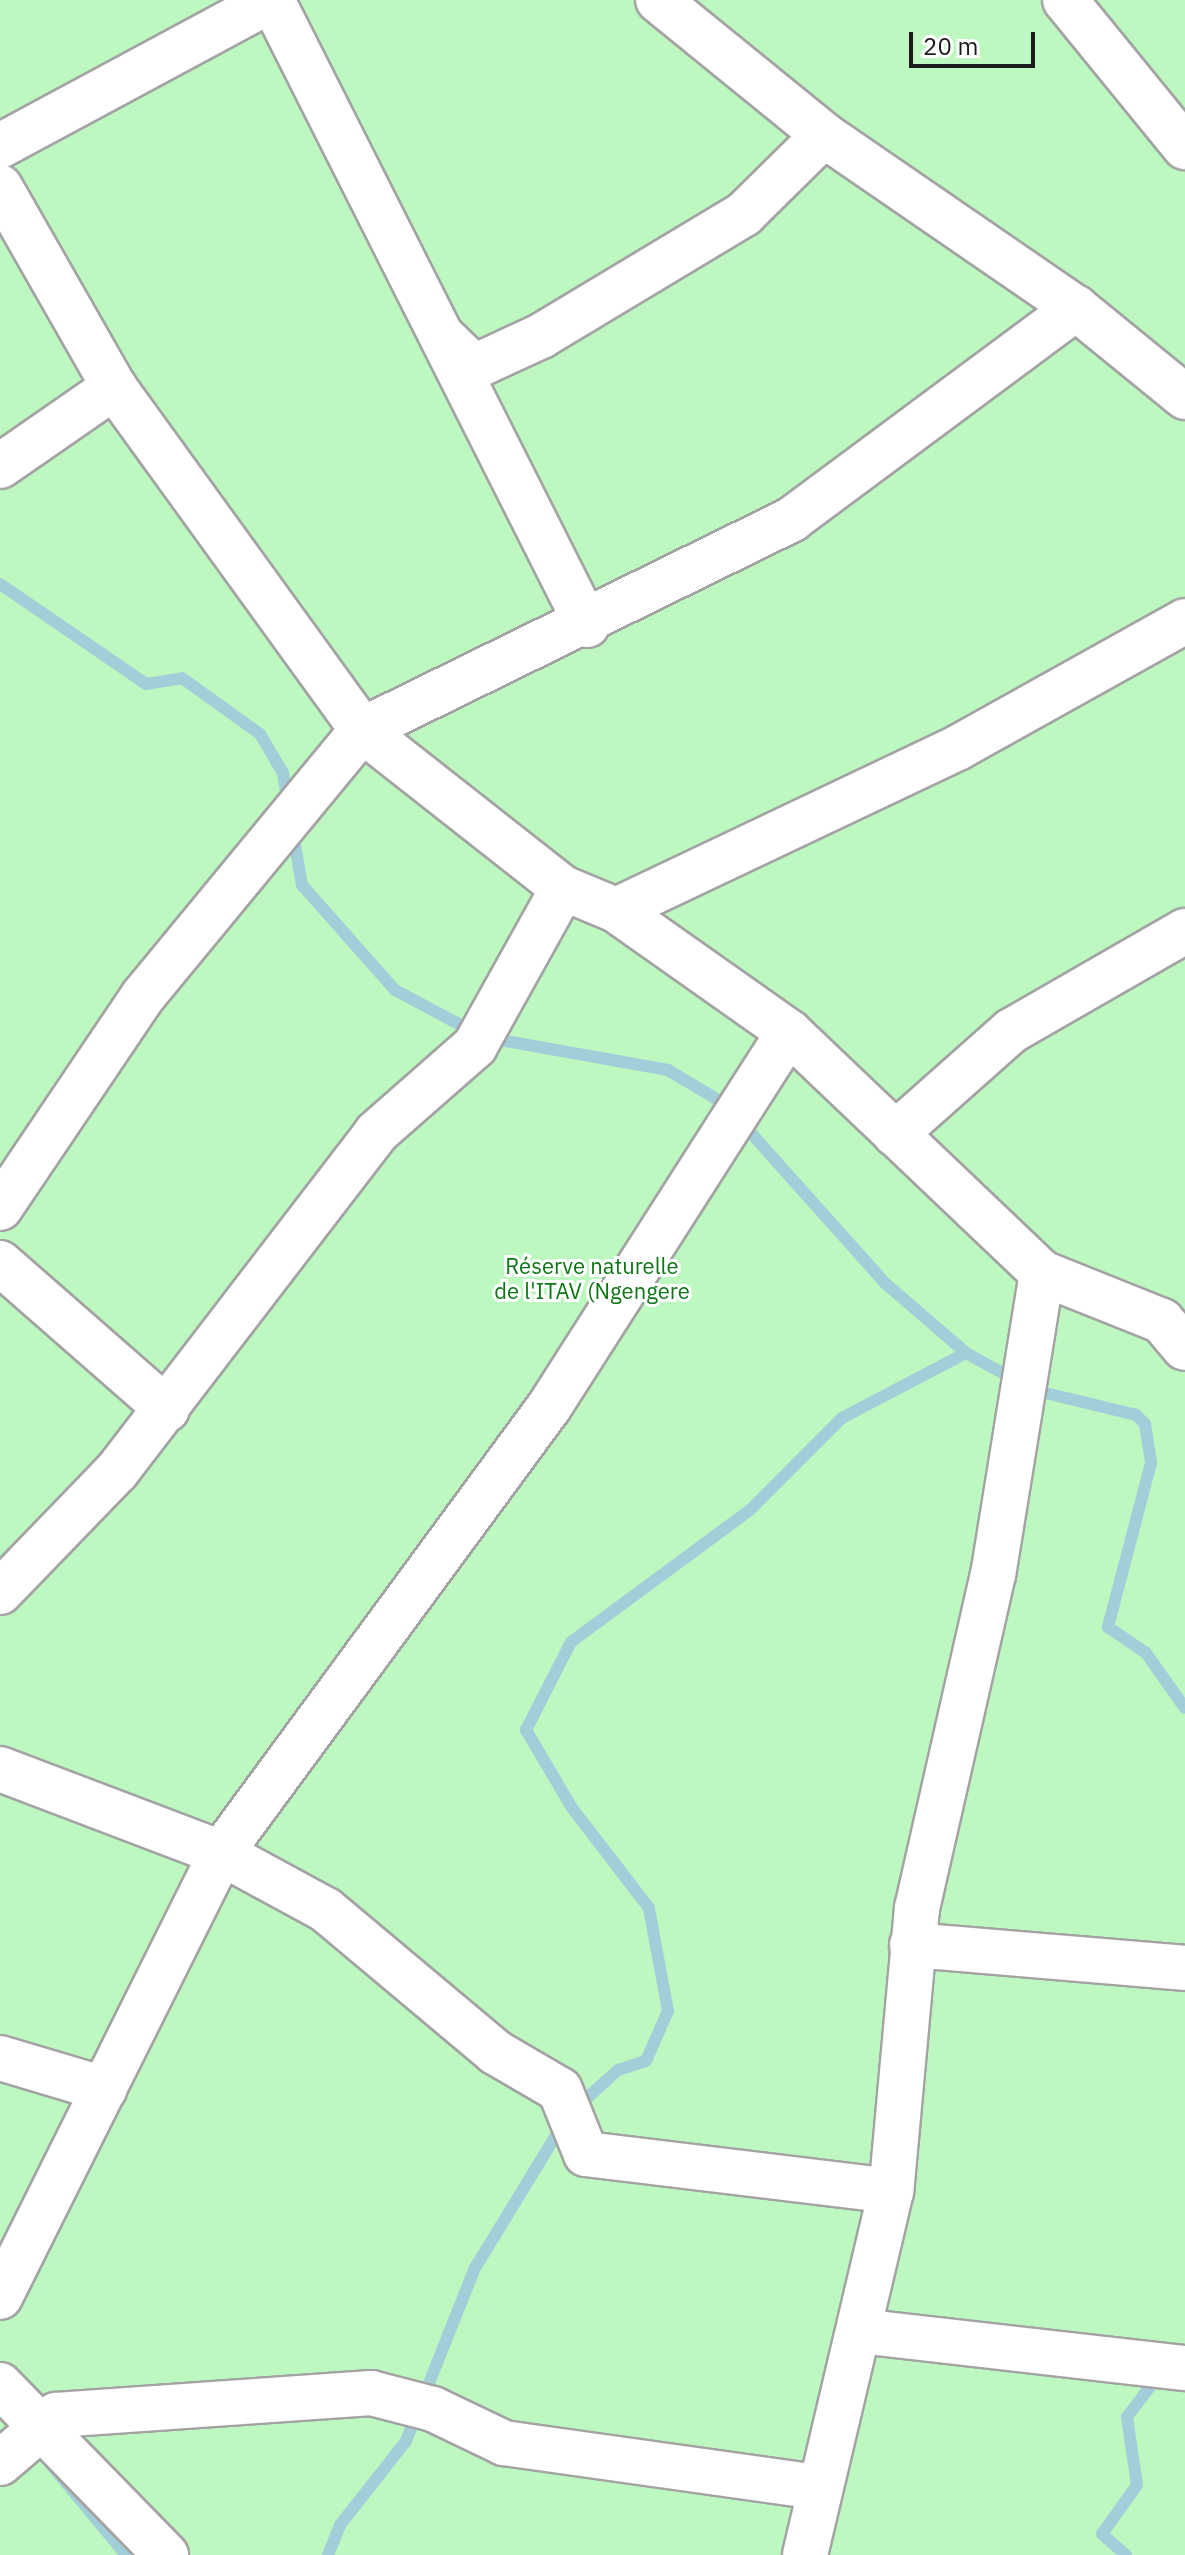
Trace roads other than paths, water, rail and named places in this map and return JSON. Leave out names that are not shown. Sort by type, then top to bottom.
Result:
[{"type":"street","points":[[0,146],[272,0],[587,625]]},
{"type":"street","points":[[658,0],[824,135],[1076,308],[1185,397]]},
{"type":"street","points":[[1077,8],[1185,147]]},
{"type":"street","points":[[436,329],[474,367],[541,336],[744,214],[824,135]]},
{"type":"street","points":[[0,187],[114,387],[362,730],[563,888],[616,910],[789,1032],[1042,1273],[1162,1321],[1185,1348]]},
{"type":"street","points":[[0,1208],[143,996],[264,843],[362,730],[587,625],[792,519],[1076,308]]},
{"type":"street","points":[[0,466],[114,387]]},
{"type":"street","points":[[616,910],[959,747],[1185,621]]},
{"type":"street","points":[[0,1592],[68,1528],[167,1409],[376,1133],[482,1034],[563,888]]},
{"type":"street","points":[[895,1134],[1011,1031],[1185,931]]},
{"type":"street","points":[[0,2297],[221,1853],[549,1407],[789,1032]]},
{"type":"street","points":[[0,1263],[167,1409]]},
{"type":"street","points":[[805,2555],[817,2487],[859,2331],[891,2191],[912,1945],[993,1574],[1042,1273]]},
{"type":"street","points":[[0,1769],[221,1853],[326,1910],[495,2052],[560,2090],[586,2154],[891,2191]]},
{"type":"street","points":[[912,1945],[1185,1968]]},
{"type":"street","points":[[0,2058],[104,2089]]},
{"type":"street","points":[[859,2331],[1172,2366]]},
{"type":"street","points":[[36,2413],[371,2393],[423,2407],[504,2443],[817,2487]]},
{"type":"street","points":[[0,2463],[36,2413]]},
{"type":"street","points":[[36,2413],[166,2555]]},
{"type":"waterway","points":[[0,584],[146,684],[182,678],[260,734],[283,773],[288,803]]},
{"type":"waterway","points":[[293,833],[302,885],[395,990],[483,1037],[668,1070],[725,1104],[885,1283],[966,1353],[1017,1381]]},
{"type":"waterway","points":[[577,2107],[618,2070],[646,2061],[668,2011],[649,1908],[572,1808],[526,1730],[571,1642],[750,1510],[842,1418],[966,1353]]},
{"type":"waterway","points":[[1033,1390],[1136,1415],[1145,1424],[1151,1463],[1108,1627],[1146,1653],[1185,1708]]},
{"type":"waterway","points":[[328,2555],[340,2525],[406,2441],[475,2268],[563,2124]]},
{"type":"waterway","points":[[1126,2555],[1102,2534],[1137,2485],[1127,2417],[1158,2376]]},
{"type":"waterway","points":[[53,2467],[126,2555]]},
{"type":"park label","name":"Réserve naturelle de l'ITAV (Ngengere","points":[[592,1278]]}]
